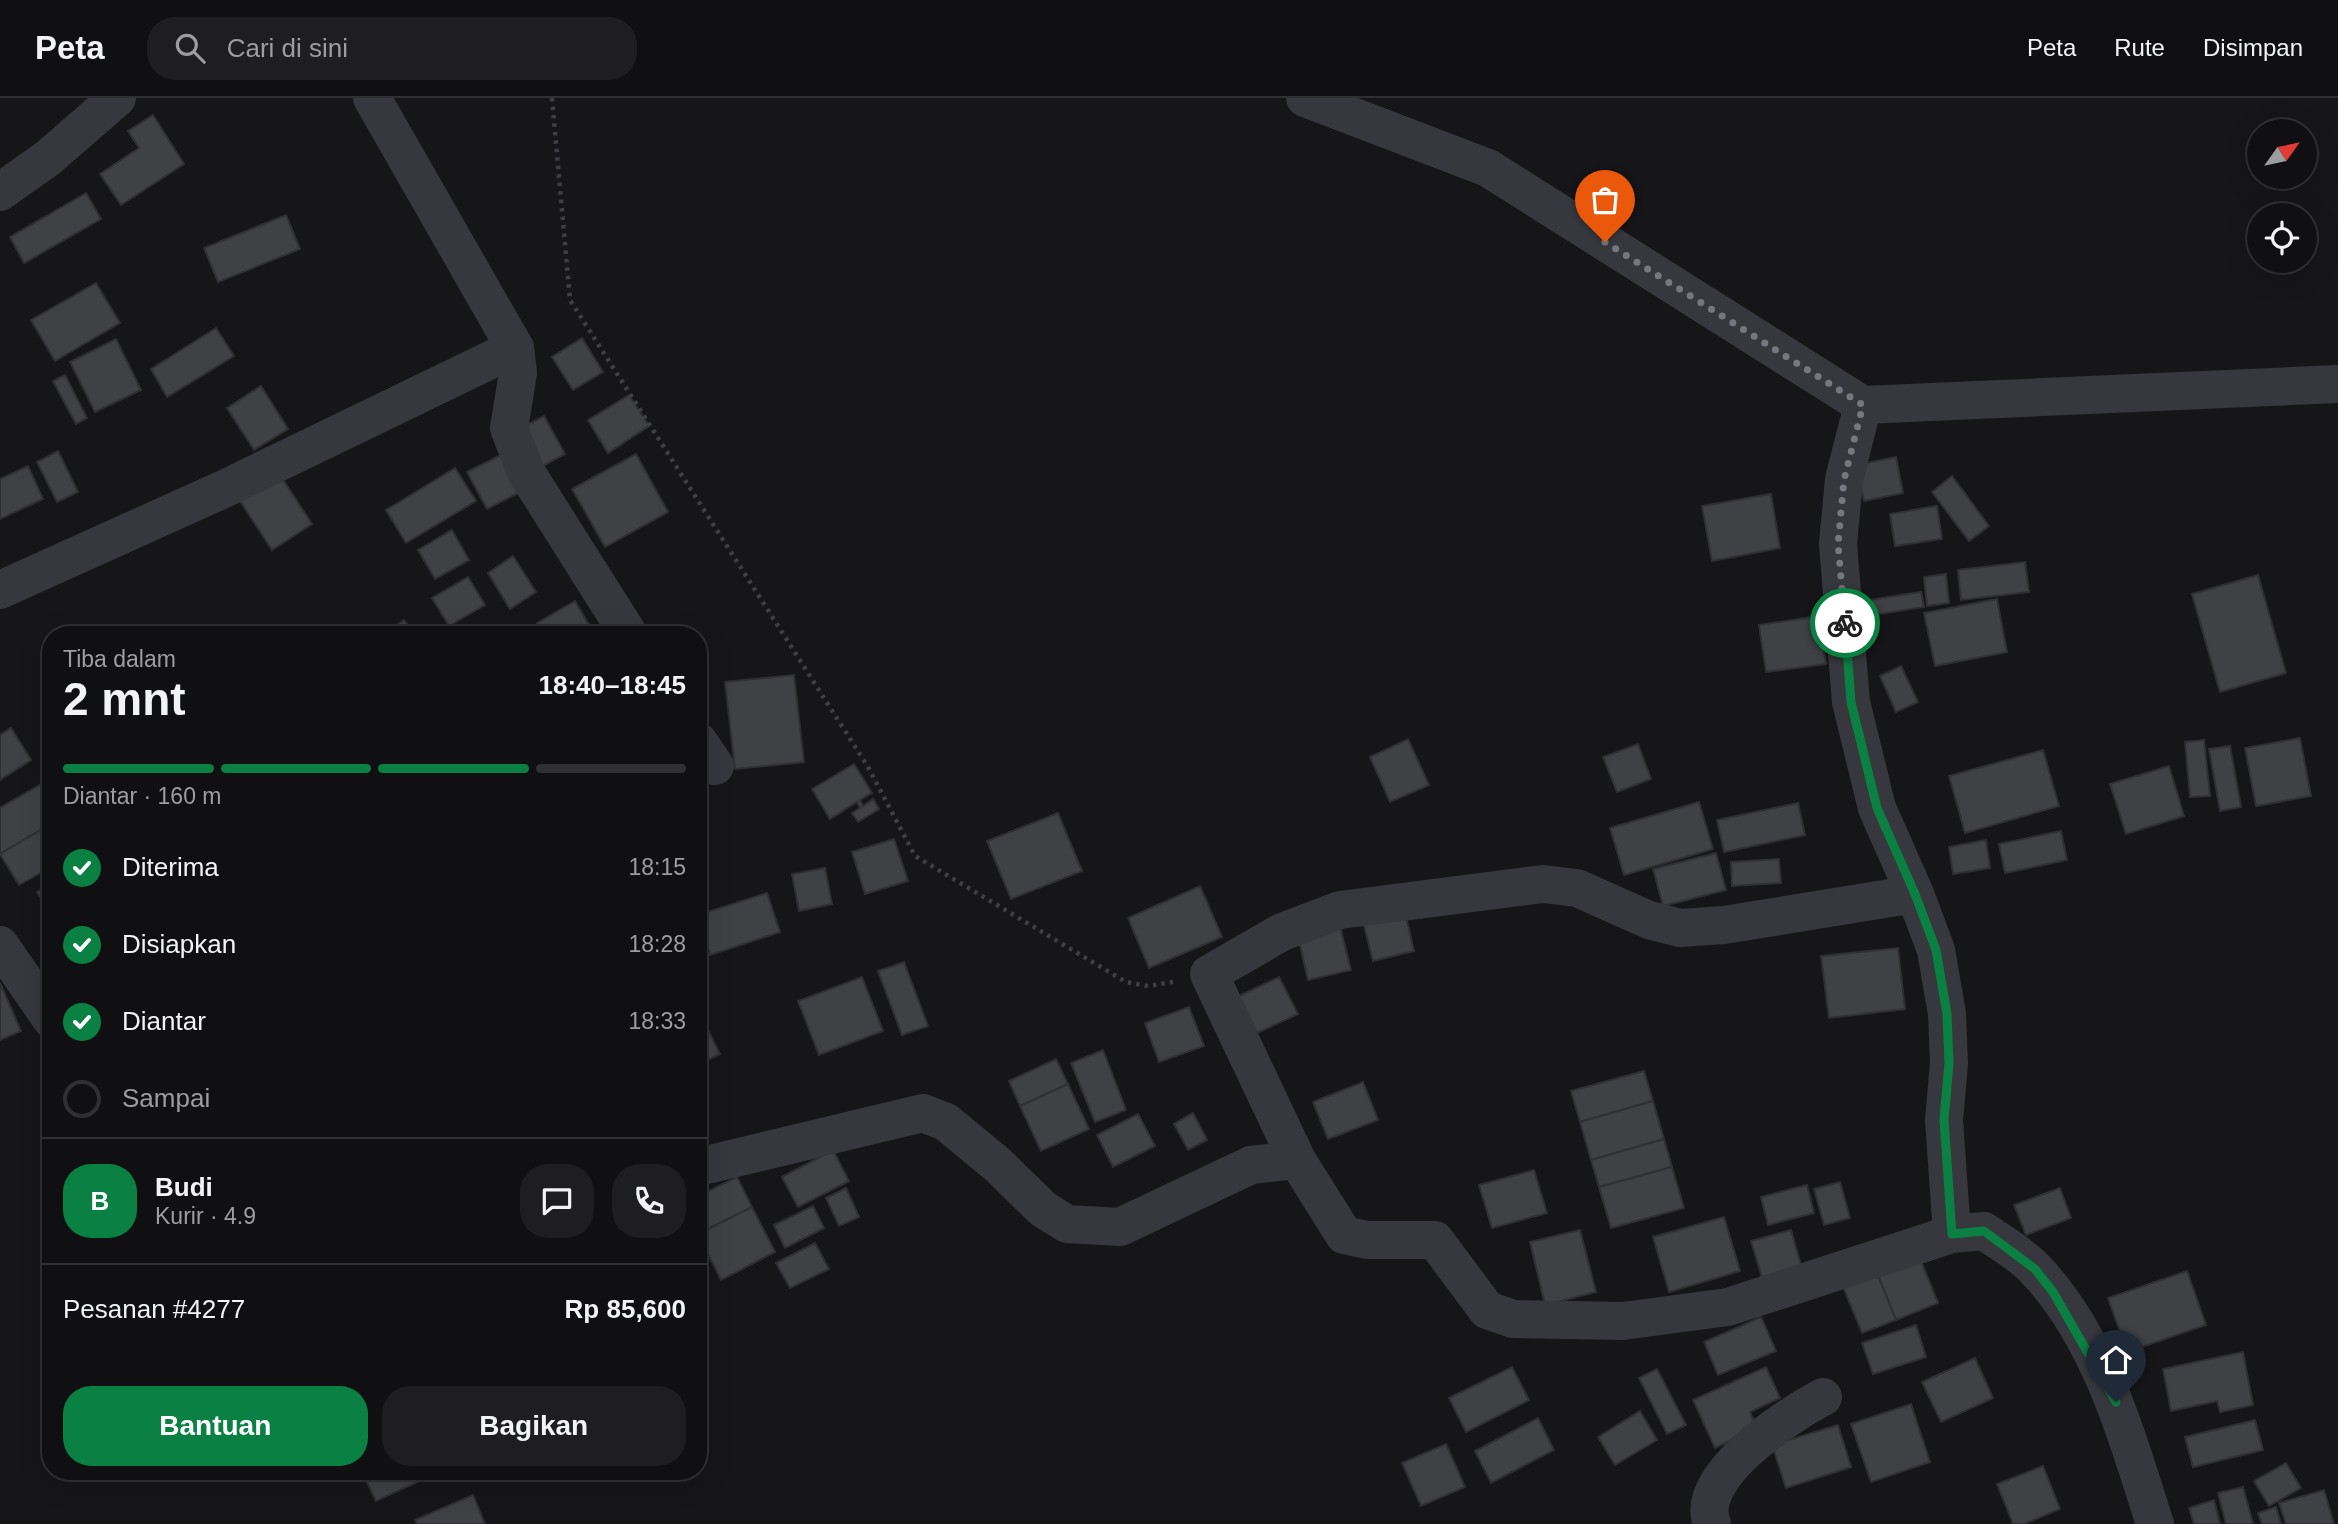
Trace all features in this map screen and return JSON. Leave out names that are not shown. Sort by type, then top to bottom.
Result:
[{"type":"street","points":[[0,192],[48,158],[117,98]]},
{"type":"street","points":[[372,98],[515,348],[517,373],[509,428],[526,471],[623,626]]},
{"type":"street","points":[[1305,98],[1488,168],[1863,405],[2338,384]]},
{"type":"street","points":[[0,590],[226,488],[515,348]]},
{"type":"street","points":[[1863,405],[1844,480],[1838,544],[1851,702],[1877,808],[1936,950],[1947,1014],[1949,1063],[1944,1120],[1952,1234]]},
{"type":"street","points":[[1915,894],[1724,925],[1679,928],[1649,920],[1577,888],[1543,884],[1340,910],[1282,932],[1209,974],[1297,1160],[1345,1235],[1367,1240],[1435,1240],[1487,1311],[1513,1319],[1623,1321],[1728,1307],[1952,1234],[1984,1231],[2035,1269],[2053,1292],[2116,1402],[2155,1524]]},
{"type":"street","points":[[0,945],[42,1006]]},
{"type":"street","points":[[707,1165],[923,1113],[946,1122],[998,1165],[1043,1209],[1067,1224],[1120,1227],[1251,1165],[1297,1160]]},
{"type":"street","points":[[1712,1524],[1708,1502],[1718,1480],[1774,1425],[1823,1397]]},
{"type":"path","points":[[552,98],[570,300],[868,767],[915,856],[1126,982],[1148,986],[1209,974]]},
{"type":"building","points":[[153,115],[184,164],[121,205],[100,174],[139,148],[128,131]]},
{"type":"building","points":[[86,193],[101,219],[24,263],[10,237]]},
{"type":"building","points":[[286,215],[300,249],[218,282],[204,248]]},
{"type":"building","points":[[96,283],[120,323],[55,361],[31,320]]},
{"type":"building","points":[[216,328],[234,356],[167,397],[151,369]]},
{"type":"building","points":[[582,338],[603,372],[573,390],[552,357]]},
{"type":"building","points":[[116,339],[141,390],[95,412],[70,362]]},
{"type":"building","points":[[65,375],[87,418],[76,424],[53,381]]},
{"type":"building","points":[[261,386],[288,429],[254,450],[227,408]]},
{"type":"building","points":[[629,395],[649,426],[608,453],[588,420]]},
{"type":"building","points":[[544,416],[565,454],[537,469],[517,430]]},
{"type":"building","points":[[58,451],[78,492],[57,502],[37,462]]},
{"type":"building","points":[[636,454],[668,512],[605,547],[572,489]]},
{"type":"building","points":[[501,455],[520,492],[487,509],[467,472]]},
{"type":"building","points":[[1896,457],[1903,493],[1864,501],[1856,465]]},
{"type":"building","points":[[28,466],[43,499],[0,519],[0,479]]},
{"type":"building","points":[[455,468],[476,501],[406,543],[386,510]]},
{"type":"building","points":[[280,475],[312,524],[272,550],[240,501]]},
{"type":"building","points":[[1952,476],[1989,526],[1969,541],[1932,492]]},
{"type":"building","points":[[1771,494],[1780,548],[1712,561],[1702,506]]},
{"type":"building","points":[[1937,506],[1942,539],[1895,546],[1890,514]]},
{"type":"building","points":[[452,530],[469,560],[435,579],[418,550]]},
{"type":"building","points":[[513,556],[536,592],[510,609],[488,573]]},
{"type":"building","points":[[2025,562],[2029,592],[1961,600],[1958,570]]},
{"type":"building","points":[[1946,574],[1949,603],[1927,606],[1924,577]]},
{"type":"building","points":[[2258,575],[2286,673],[2220,692],[2192,594]]},
{"type":"building","points":[[468,577],[485,605],[449,626],[432,598]]},
{"type":"building","points":[[1921,592],[1924,607],[1872,615],[1869,600]]},
{"type":"building","points":[[1997,599],[2007,652],[1935,666],[1924,613]]},
{"type":"building","points":[[575,601],[590,626],[539,626],[537,623]]},
{"type":"building","points":[[1819,616],[1826,664],[1766,672],[1759,625]]},
{"type":"building","points":[[404,620],[408,626],[396,626]]},
{"type":"building","points":[[1901,666],[1918,702],[1896,712],[1880,676]]},
{"type":"building","points":[[794,675],[804,762],[735,769],[725,682]]},
{"type":"building","points":[[11,728],[31,760],[0,780],[0,735]]},
{"type":"building","points":[[2300,738],[2311,796],[2256,806],[2245,748]]},
{"type":"building","points":[[1408,739],[1429,785],[1390,802],[1370,757]]},
{"type":"building","points":[[2204,740],[2210,796],[2190,797],[2185,742]]},
{"type":"building","points":[[1638,744],[1651,779],[1617,792],[1603,757]]},
{"type":"building","points":[[2230,746],[2241,807],[2220,811],[2209,749]]},
{"type":"building","points":[[2043,750],[2059,806],[1965,833],[1949,776]]},
{"type":"building","points":[[854,764],[872,793],[860,800],[863,806],[873,799],[879,809],[858,822],[852,813],[860,808],[857,802],[830,819],[812,789]]},
{"type":"building","points":[[2169,766],[2184,816],[2126,834],[2110,784]]},
{"type":"building","points":[[42,786],[42,829],[0,854],[0,808]]},
{"type":"building","points":[[1699,802],[1713,849],[1624,875],[1610,828]]},
{"type":"building","points":[[1798,803],[1805,835],[1724,852],[1717,820]]},
{"type":"building","points":[[1058,813],[1082,871],[1011,899],[987,841]]},
{"type":"building","points":[[42,829],[42,872],[19,885],[0,854]]},
{"type":"building","points":[[2061,831],[2067,860],[2005,873],[1999,844]]},
{"type":"building","points":[[894,839],[908,881],[865,894],[852,852]]},
{"type":"building","points":[[1986,840],[1990,868],[1953,874],[1949,847]]},
{"type":"building","points":[[1716,853],[1726,890],[1663,906],[1653,869]]},
{"type":"building","points":[[1779,859],[1781,883],[1732,886],[1731,862]]},
{"type":"building","points":[[825,868],[832,904],[799,911],[792,874]]},
{"type":"building","points":[[1200,886],[1222,937],[1149,968],[1128,918]]},
{"type":"building","points":[[767,893],[780,932],[710,955],[707,945],[707,912]]},
{"type":"building","points":[[1403,904],[1414,951],[1373,961],[1361,914]]},
{"type":"building","points":[[1339,922],[1351,970],[1308,980],[1297,932]]},
{"type":"building","points":[[1898,948],[1905,1009],[1829,1018],[1821,956]]},
{"type":"building","points":[[904,962],[928,1026],[902,1035],[878,971]]},
{"type":"building","points":[[862,977],[883,1031],[819,1055],[798,1001]]},
{"type":"building","points":[[1279,977],[1298,1014],[1257,1033],[1239,996]]},
{"type":"building","points":[[0,983],[21,1031],[0,1040]]},
{"type":"building","points":[[1189,1007],[1204,1046],[1159,1062],[1145,1023]]},
{"type":"building","points":[[707,1028],[720,1054],[707,1060]]},
{"type":"building","points":[[1103,1050],[1126,1110],[1095,1122],[1071,1063]]},
{"type":"building","points":[[1056,1059],[1068,1084],[1020,1106],[1009,1081]]},
{"type":"building","points":[[1644,1071],[1653,1101],[1580,1122],[1571,1091]]},
{"type":"building","points":[[1363,1082],[1378,1120],[1328,1139],[1313,1102]]},
{"type":"building","points":[[1068,1084],[1089,1129],[1041,1151],[1020,1106]]},
{"type":"building","points":[[1653,1101],[1664,1139],[1591,1160],[1580,1122]]},
{"type":"building","points":[[1193,1113],[1207,1140],[1188,1150],[1174,1124]]},
{"type":"building","points":[[1138,1114],[1155,1146],[1113,1167],[1097,1135]]},
{"type":"building","points":[[1664,1139],[1672,1167],[1599,1187],[1591,1160]]},
{"type":"building","points":[[833,1150],[849,1181],[798,1207],[782,1177]]},
{"type":"building","points":[[1672,1167],[1684,1208],[1611,1228],[1599,1187]]},
{"type":"building","points":[[1534,1170],[1547,1213],[1492,1228],[1479,1185]]},
{"type":"building","points":[[737,1177],[752,1207],[707,1230],[707,1192]]},
{"type":"building","points":[[1840,1182],[1850,1218],[1824,1225],[1814,1189]]},
{"type":"building","points":[[1807,1185],[1814,1213],[1768,1225],[1761,1197]]},
{"type":"building","points":[[846,1188],[859,1217],[839,1226],[826,1198]]},
{"type":"building","points":[[2060,1188],[2071,1218],[2026,1235],[2014,1205]]},
{"type":"building","points":[[813,1206],[824,1228],[785,1248],[774,1225]]},
{"type":"building","points":[[752,1207],[775,1252],[721,1280],[707,1252],[707,1230]]},
{"type":"building","points":[[1724,1217],[1740,1271],[1669,1292],[1653,1237]]},
{"type":"building","points":[[1580,1230],[1596,1292],[1545,1305],[1530,1242]]},
{"type":"building","points":[[1791,1230],[1802,1269],[1763,1281],[1751,1241]]},
{"type":"building","points":[[815,1243],[829,1269],[790,1288],[776,1263]]},
{"type":"building","points":[[1917,1251],[1938,1303],[1896,1320],[1875,1268]]},
{"type":"building","points":[[1875,1268],[1896,1320],[1862,1333],[1841,1282]]},
{"type":"building","points":[[2187,1271],[2206,1325],[2127,1352],[2108,1298]]},
{"type":"building","points":[[1761,1317],[1776,1351],[1718,1375],[1704,1342]]},
{"type":"building","points":[[1916,1325],[1926,1357],[1873,1374],[1862,1343]]},
{"type":"building","points":[[2243,1352],[2253,1405],[2220,1412],[2217,1401],[2171,1411],[2163,1369]]},
{"type":"building","points":[[1975,1358],[1993,1398],[1941,1422],[1922,1382]]},
{"type":"building","points":[[1512,1367],[1529,1400],[1466,1432],[1449,1398]]},
{"type":"building","points":[[1766,1367],[1780,1398],[1750,1412],[1757,1428],[1715,1448],[1693,1400]]},
{"type":"building","points":[[1657,1369],[1686,1425],[1667,1434],[1639,1378]]},
{"type":"building","points":[[1911,1404],[1930,1462],[1871,1482],[1851,1424]]},
{"type":"building","points":[[1640,1411],[1657,1440],[1615,1465],[1598,1437]]},
{"type":"building","points":[[1538,1418],[1554,1450],[1491,1483],[1475,1451]]},
{"type":"building","points":[[2255,1420],[2263,1450],[2193,1467],[2185,1437]]},
{"type":"building","points":[[1838,1425],[1851,1467],[1786,1488],[1772,1445]]},
{"type":"building","points":[[1446,1444],[1465,1487],[1421,1506],[1402,1463]]},
{"type":"building","points":[[2286,1463],[2301,1488],[2269,1506],[2254,1481]]},
{"type":"building","points":[[2043,1466],[2060,1509],[2024,1524],[2013,1524],[1997,1484]]},
{"type":"building","points":[[366,1480],[422,1480],[376,1501]]},
{"type":"building","points":[[2243,1487],[2253,1524],[2226,1524],[2218,1493]]},
{"type":"building","points":[[2324,1490],[2334,1524],[2286,1524],[2279,1503]]},
{"type":"building","points":[[473,1495],[485,1524],[417,1524],[415,1520]]},
{"type":"building","points":[[2214,1500],[2220,1524],[2194,1524],[2189,1508]]},
{"type":"building","points":[[2276,1507],[2281,1524],[2262,1524],[2258,1513]]},
{"type":"way so far","points":[[1605,242],[1863,405],[1844,480],[1838,544],[1845,623]]},
{"type":"route","points":[[1845,623],[1851,702],[1877,808],[1936,950],[1947,1014],[1949,1063],[1944,1120],[1952,1234],[1984,1231],[2035,1269],[2077,1328],[2116,1402]]}]
